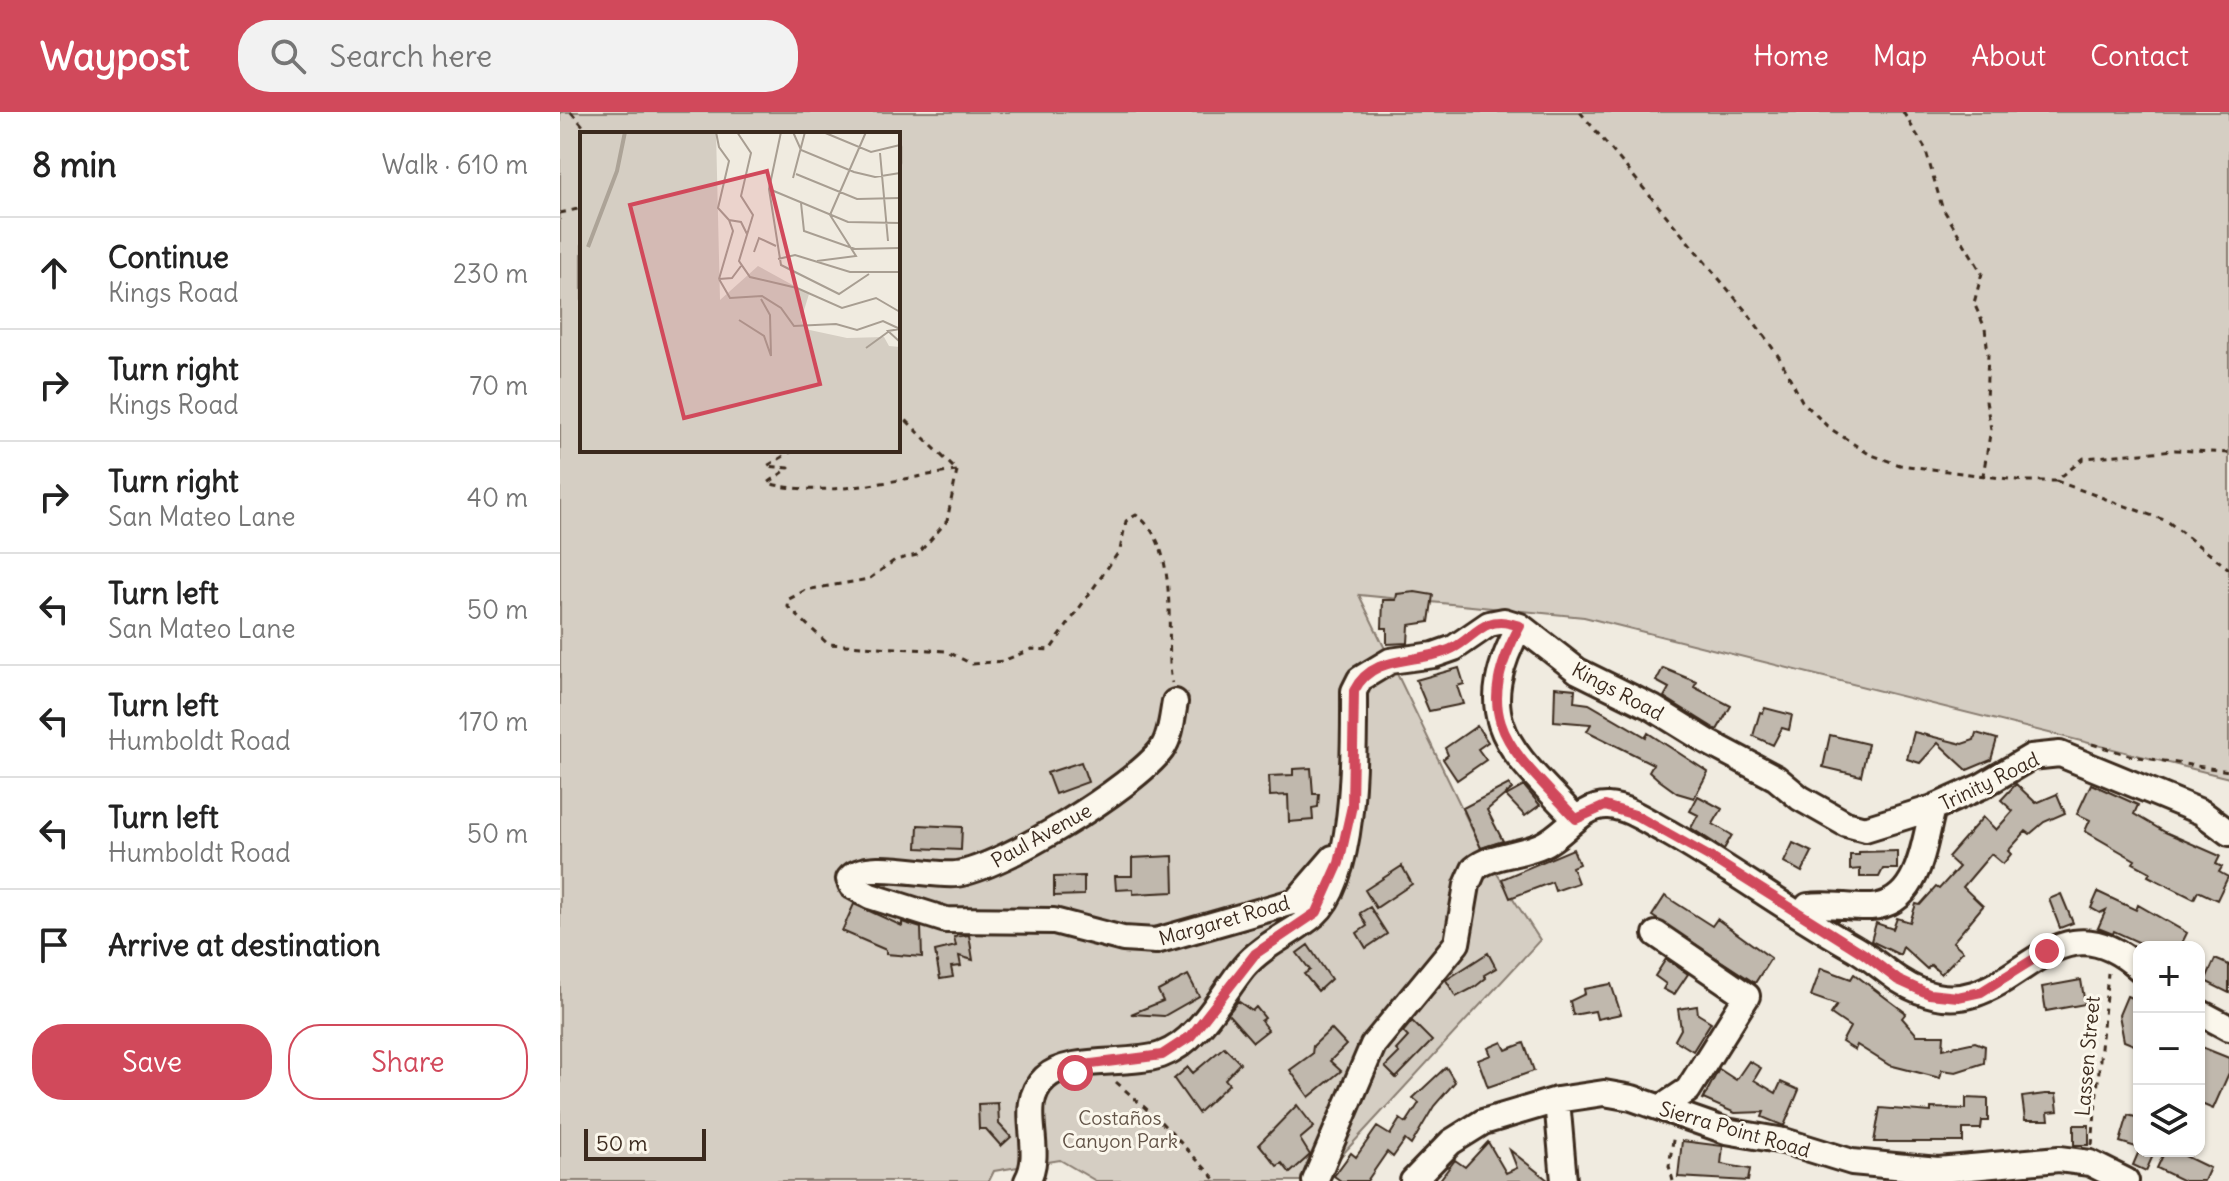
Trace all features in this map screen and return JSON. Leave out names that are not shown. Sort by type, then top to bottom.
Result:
[{"type":"street","points":[[1027,1181],[1037,1156],[1030,1111],[1042,1080],[1056,1069],[1162,1055],[1191,1036],[1255,954],[1317,912],[1331,889],[1346,836],[1355,775],[1354,691],[1360,679],[1390,661],[1434,655],[1454,648],[1489,624],[1504,621],[1520,626],[1508,651],[1501,678],[1497,712],[1500,729],[1511,747],[1576,819]]},
{"type":"street","name":"Kings Road","points":[[1520,626],[1578,671],[1653,708],[1776,778],[1800,798],[1846,824],[1865,829],[1933,808]]},
{"type":"street","name":"Paul Avenue","points":[[853,874],[869,869],[957,874],[1012,854],[1112,794],[1140,771],[1163,747],[1175,702]]},
{"type":"street","name":"Trinity Road","points":[[1801,916],[1808,906],[1875,907],[1901,895],[1916,876],[1933,808],[1982,786],[2019,762],[2051,753],[2070,756],[2201,812],[2229,833]]},
{"type":"street","points":[[1315,1181],[1373,1045],[1457,943],[1467,885],[1474,869],[1546,844],[1576,819],[1605,806],[1635,815],[1710,857],[1864,954],[1898,980],[1937,996],[1981,992],[2054,948],[2079,941],[2101,943],[2133,964]]},
{"type":"street","name":"Margaret Road","points":[[853,874],[849,879],[852,886],[870,896],[946,920],[1054,921],[1123,939],[1156,941],[1296,901],[1326,870],[1346,836]]},
{"type":"street","points":[[1656,934],[1747,996],[1688,1090],[1690,1107],[1680,1115]]},
{"type":"street","points":[[2201,1013],[2229,1028]]},
{"type":"street","name":"Sierra Point Road","points":[[1413,1181],[1443,1149],[1471,1128],[1507,1113],[1557,1100],[1604,1093],[1734,1132],[1784,1141],[1852,1162],[1938,1170],[2040,1158],[2126,1181]]},
{"type":"street","points":[[1557,1100],[1564,1181]]},
{"type":"path","points":[[571,112],[588,132]]},
{"type":"path","points":[[1580,112],[1750,316],[1779,357],[1802,401],[1828,427],[1869,454],[1900,465],[2024,481],[2056,481],[2167,521],[2229,569]]},
{"type":"path","points":[[1903,112],[1925,148],[1942,207],[1982,273],[1974,303],[1985,328],[1988,354],[1986,401],[1991,429],[1983,476]]},
{"type":"path","points":[[560,213],[580,208]]},
{"type":"path","points":[[900,414],[957,471]]},
{"type":"path","points":[[2056,481],[2084,458],[2175,450],[2229,453]]},
{"type":"path","points":[[791,452],[767,466],[789,468],[768,483],[793,490],[834,489],[957,471]]},
{"type":"path","points":[[957,471],[947,521],[917,555],[895,560],[869,579],[806,590],[789,599],[788,607],[828,644],[946,651],[972,664],[1003,661],[1032,649],[1050,650],[1120,550],[1126,521],[1136,515],[1155,534],[1167,581],[1169,667],[1175,702]]},
{"type":"path","points":[[2082,743],[2132,756],[2229,771]]},
{"type":"path","name":"Lassen Street","points":[[2084,1172],[2109,969],[2125,979],[2133,970]]},
{"type":"path","points":[[1113,1080],[1161,1122],[1217,1181]]},
{"type":"path","points":[[1673,1181],[1669,1166],[1670,1144],[1680,1115]]},
{"type":"green space","name":"Costaños Canyon Park","points":[[560,112],[2229,112],[2229,778],[1584,617],[1359,595],[1483,852],[1540,940],[1318,1181],[1096,1181],[1060,1160],[994,1171],[989,1181],[560,1181]]},
{"type":"building","points":[[1415,592],[1433,595],[1429,622],[1409,625],[1408,643],[1387,644],[1387,628],[1382,628],[1383,600],[1396,600],[1397,594]]},
{"type":"building","points":[[1459,668],[1464,684],[1457,686],[1463,704],[1429,711],[1416,680]]},
{"type":"building","points":[[1663,668],[1697,682],[1694,687],[1731,706],[1717,730],[1664,697],[1669,688],[1656,681]]},
{"type":"building","points":[[1555,687],[1575,689],[1574,702],[1589,704],[1646,737],[1648,733],[1708,772],[1694,798],[1677,793],[1659,780],[1649,771],[1653,764],[1587,731],[1591,724],[1554,721]]},
{"type":"building","points":[[1765,708],[1792,715],[1789,730],[1782,728],[1773,745],[1753,736],[1760,712],[1763,713]]},
{"type":"building","points":[[1477,726],[1488,742],[1478,749],[1486,760],[1457,780],[1443,759],[1448,755],[1445,748]]},
{"type":"building","points":[[1914,732],[1962,744],[1974,740],[1976,733],[1997,739],[1991,760],[1967,770],[1938,743],[1920,763],[1907,759]]},
{"type":"building","points":[[1830,735],[1868,744],[1861,776],[1823,767]]},
{"type":"building","points":[[1081,762],[1088,782],[1055,794],[1047,773]]},
{"type":"building","points":[[1311,768],[1313,794],[1319,794],[1318,807],[1312,808],[1313,820],[1289,822],[1288,795],[1270,796],[1269,776],[1293,775],[1293,769]]},
{"type":"building","points":[[1509,784],[1512,789],[1487,810],[1503,841],[1481,848],[1463,808]]},
{"type":"building","points":[[2016,784],[2036,803],[2057,794],[2065,813],[2044,822],[2030,834],[2026,831],[2008,851],[2011,854],[2003,864],[1991,854],[1963,887],[1983,906],[1953,942],[1963,951],[1941,974],[1931,965],[1927,969],[1903,947],[1900,955],[1871,941],[1876,923],[1893,929],[1897,918],[1910,922],[1916,904],[1920,905],[1936,887],[1939,889],[1959,867],[1948,857],[1983,817],[1996,830],[2013,811],[2001,800]]},
{"type":"building","points":[[2091,784],[2138,805],[2134,814],[2165,832],[2220,856],[2216,864],[2222,867],[2219,872],[2228,877],[2217,900],[2198,891],[2194,899],[2148,876],[2150,872],[2133,863],[2135,860],[2085,831],[2090,820],[2077,814]]},
{"type":"building","points":[[1524,786],[1540,805],[1525,816],[1506,796]]},
{"type":"building","points":[[1698,796],[1722,809],[1713,824],[1732,835],[1724,849],[1691,828],[1698,815],[1690,811]]},
{"type":"building","points":[[918,825],[962,827],[961,850],[917,848]]},
{"type":"building","points":[[1793,843],[1812,852],[1802,872],[1784,862]]},
{"type":"building","points":[[1573,849],[1579,864],[1572,867],[1578,883],[1555,891],[1552,882],[1510,898],[1502,879]]},
{"type":"building","points":[[1897,851],[1897,869],[1883,869],[1879,877],[1860,877],[1860,869],[1850,870],[1850,855]]},
{"type":"building","points":[[1173,856],[1174,892],[1133,894],[1133,889],[1116,890],[1115,876],[1132,876],[1132,858]]},
{"type":"building","points":[[1402,866],[1412,884],[1376,908],[1365,890]]},
{"type":"building","points":[[1084,876],[1084,895],[1054,896],[1054,877]]},
{"type":"building","points":[[2098,892],[2136,910],[2138,905],[2187,933],[2183,941],[2136,941],[2098,928],[2106,910],[2100,913],[2091,908]]},
{"type":"building","points":[[2061,894],[2073,923],[2060,928],[2049,899]]},
{"type":"building","points":[[1665,896],[1712,926],[1717,919],[1771,958],[1755,983],[1652,916]]},
{"type":"building","points":[[854,904],[902,926],[902,922],[921,928],[922,957],[886,954],[886,950],[842,931]]},
{"type":"building","points":[[1370,907],[1387,934],[1366,948],[1357,933],[1367,926],[1360,913]]},
{"type":"building","points":[[969,935],[973,960],[959,956],[961,966],[951,967],[953,977],[940,979],[935,951],[956,946],[954,937]]},
{"type":"building","points":[[1308,945],[1331,979],[1318,991],[1304,974],[1310,970],[1297,953]]},
{"type":"building","points":[[1488,953],[1496,968],[1484,975],[1486,978],[1475,987],[1456,997],[1446,980]]},
{"type":"building","points":[[1666,959],[1688,974],[1674,995],[1663,989],[1666,984],[1655,976]]},
{"type":"building","points":[[2215,959],[2229,965],[2229,993],[2205,981]]},
{"type":"building","points":[[1821,968],[1851,979],[1854,974],[1906,1013],[1902,1018],[1917,1035],[1944,1035],[1943,1049],[1975,1042],[1985,1046],[1984,1063],[1956,1072],[1942,1070],[1940,1078],[1889,1065],[1857,1045],[1855,1050],[1842,1042],[1850,1027],[1831,1014],[1837,1005],[1811,996]]},
{"type":"building","points":[[1188,975],[1199,996],[1164,1016],[1131,1014],[1163,1001],[1158,991]]},
{"type":"building","points":[[2081,980],[2085,1004],[2046,1011],[2042,987]]},
{"type":"building","points":[[1611,984],[1621,1014],[1597,1019],[1595,1011],[1573,1015],[1570,1001],[1585,994],[1584,989]]},
{"type":"building","points":[[2127,996],[2133,998],[2133,1045],[2124,1041],[2119,1015]]},
{"type":"building","points":[[1238,1001],[1252,1011],[1256,1007],[1265,1018],[1261,1021],[1268,1030],[1253,1042],[1228,1014]]},
{"type":"building","points":[[1697,1006],[1698,1014],[1711,1022],[1693,1051],[1675,1040],[1681,1029],[1678,1009]]},
{"type":"building","points":[[1412,1021],[1432,1041],[1396,1078],[1385,1067],[1399,1053],[1396,1050],[1408,1037],[1403,1032]]},
{"type":"building","points":[[1331,1029],[1346,1045],[1330,1061],[1341,1071],[1309,1097],[1290,1070],[1312,1054],[1313,1046]]},
{"type":"building","points":[[1502,1042],[1506,1050],[1524,1043],[1534,1071],[1488,1087],[1478,1060],[1491,1055],[1488,1048]]},
{"type":"building","points":[[1224,1047],[1240,1063],[1225,1079],[1229,1084],[1198,1113],[1174,1079],[1188,1067],[1193,1073]]},
{"type":"building","points":[[2205,1048],[2229,1058],[2229,1073],[2213,1109],[2205,1106]]},
{"type":"building","points":[[1749,1061],[1761,1068],[1754,1080],[1776,1093],[1781,1082],[1799,1090],[1784,1126],[1762,1117],[1764,1112],[1735,1113],[1703,1099],[1719,1069],[1736,1080]]},
{"type":"building","points":[[1446,1067],[1455,1082],[1434,1106],[1411,1145],[1405,1140],[1393,1157],[1387,1152],[1367,1181],[1341,1181],[1334,1176],[1351,1153],[1356,1157],[1377,1127],[1390,1135],[1400,1119],[1406,1123],[1419,1103],[1413,1098]]},
{"type":"building","points":[[2056,1094],[2058,1111],[2048,1112],[2049,1120],[2025,1120],[2022,1097]]},
{"type":"building","points":[[1966,1098],[1988,1099],[1988,1121],[1982,1121],[1981,1129],[1963,1129],[1963,1142],[1874,1142],[1880,1108],[1931,1112],[1931,1108],[1966,1109]]},
{"type":"building","points":[[998,1103],[999,1124],[1011,1137],[1001,1146],[986,1129],[979,1129],[978,1104]]},
{"type":"building","points":[[1297,1105],[1314,1127],[1300,1139],[1310,1155],[1290,1173],[1282,1163],[1277,1166],[1259,1144]]},
{"type":"building","points":[[2128,1115],[2133,1116],[2133,1146],[2120,1142]]},
{"type":"building","points":[[2074,1125],[2089,1125],[2089,1145],[2074,1145]]},
{"type":"building","points":[[1682,1141],[1723,1146],[1721,1164],[1750,1169],[1748,1181],[1678,1177]]},
{"type":"building","points":[[1488,1142],[1506,1173],[1517,1168],[1510,1150],[1549,1181],[1439,1181],[1455,1160],[1465,1167]]},
{"type":"building","points":[[2136,1157],[2152,1157],[2146,1171],[2133,1165]]},
{"type":"building","points":[[2162,1157],[2187,1157],[2210,1168],[2204,1181],[2184,1181],[2157,1168]]},
{"type":"route","points":[[1075,1073],[1068,1067],[1162,1055],[1191,1036],[1255,954],[1317,912],[1331,889],[1352,806],[1355,775],[1354,691],[1360,679],[1390,661],[1434,655],[1454,648],[1489,624],[1504,621],[1520,626],[1511,642],[1501,678],[1497,712],[1500,729],[1511,747],[1576,819],[1605,806],[1635,815],[1787,905],[1864,954],[1898,980],[1929,994],[1958,997],[1981,992],[2047,951]]}]
